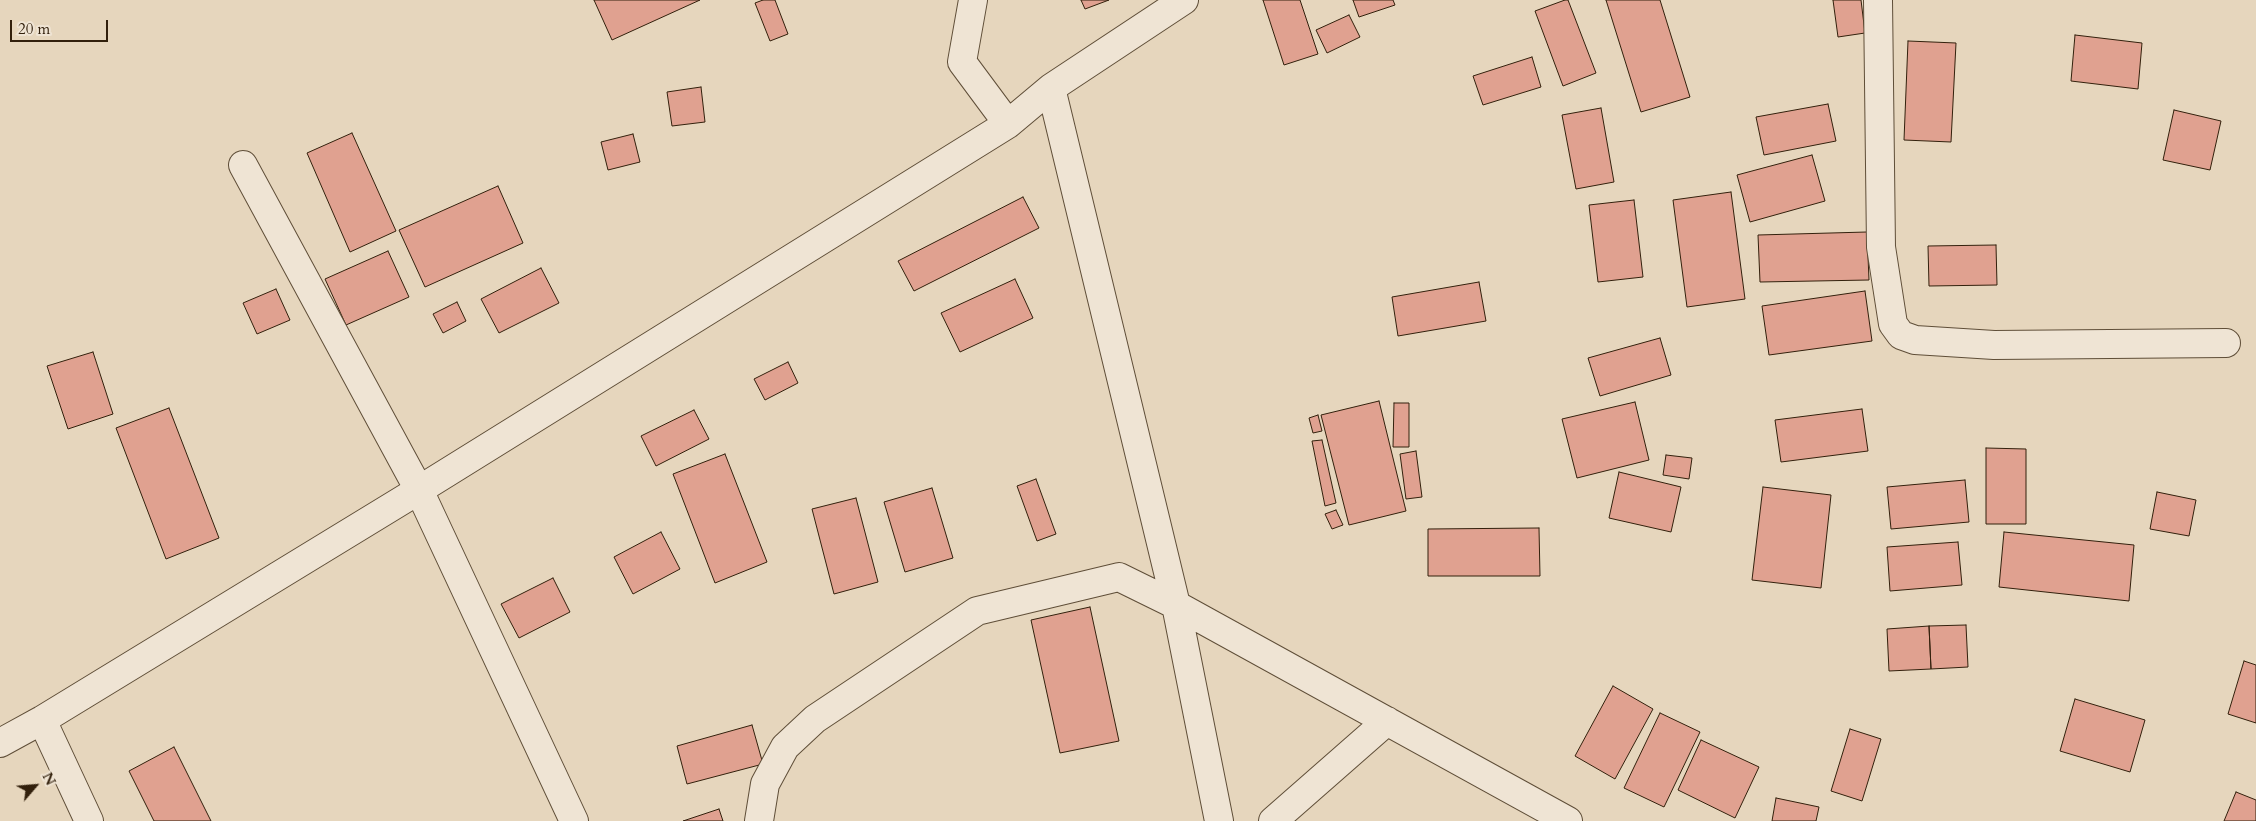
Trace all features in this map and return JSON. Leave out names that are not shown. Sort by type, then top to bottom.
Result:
[{"type":"street","points":[[973,0],[962,62],[1008,124]]},
{"type":"street","points":[[0,743],[42,720],[419,490],[1008,124],[1051,88],[1184,0]]},
{"type":"street","points":[[1878,0],[1881,247],[1893,324],[1901,335],[1915,340],[1994,345],[2226,343]]},
{"type":"street","points":[[1051,88],[1176,605],[1219,821]]},
{"type":"street","points":[[243,164],[419,490],[574,821]]},
{"type":"street","points":[[759,821],[765,784],[785,747],[815,719],[977,611],[1119,578],[1176,605],[1568,821]]},
{"type":"street","points":[[42,720],[89,821]]},
{"type":"street","points":[[1273,821],[1387,721]]},
{"type":"building","points":[[594,0],[700,0],[612,40]]},
{"type":"building","points":[[763,0],[775,0],[788,34],[770,41],[755,3]]},
{"type":"building","points":[[1081,0],[1109,0],[1085,9]]},
{"type":"building","points":[[1263,0],[1300,0],[1318,54],[1284,65]]},
{"type":"building","points":[[1353,0],[1393,0],[1395,5],[1359,17]]},
{"type":"building","points":[[1568,0],[1596,73],[1563,86],[1535,11]]},
{"type":"building","points":[[1606,0],[1660,0],[1690,97],[1641,112]]},
{"type":"building","points":[[1833,0],[1861,0],[1865,33],[1838,37]]},
{"type":"building","points":[[1349,15],[1360,37],[1327,53],[1316,30]]},
{"type":"building","points":[[2075,35],[2142,43],[2138,89],[2071,81]]},
{"type":"building","points":[[1908,41],[1956,43],[1951,142],[1904,140]]},
{"type":"building","points":[[1532,57],[1541,87],[1483,105],[1473,76]]},
{"type":"building","points":[[701,87],[705,122],[672,126],[667,92]]},
{"type":"building","points":[[1828,104],[1836,141],[1764,155],[1756,117]]},
{"type":"building","points":[[1601,108],[1614,182],[1576,189],[1562,115]]},
{"type":"building","points":[[2174,110],[2221,121],[2210,170],[2163,160]]},
{"type":"building","points":[[352,133],[396,231],[350,252],[307,153]]},
{"type":"building","points":[[633,134],[640,162],[608,170],[601,142]]},
{"type":"building","points":[[1812,155],[1825,201],[1750,222],[1737,175]]},
{"type":"building","points":[[498,186],[523,243],[425,287],[399,230]]},
{"type":"building","points":[[1731,192],[1745,299],[1687,307],[1673,200]]},
{"type":"building","points":[[1023,197],[1039,228],[914,291],[898,261]]},
{"type":"building","points":[[1634,200],[1643,277],[1598,282],[1589,205]]},
{"type":"building","points":[[1867,232],[1869,280],[1760,282],[1758,235]]},
{"type":"building","points":[[1996,245],[1997,285],[1929,286],[1928,246]]},
{"type":"building","points":[[388,251],[409,297],[346,325],[325,279]]},
{"type":"building","points":[[541,268],[559,303],[499,333],[481,299]]},
{"type":"building","points":[[1015,279],[1033,318],[960,352],[941,313]]},
{"type":"building","points":[[1479,282],[1486,321],[1398,336],[1392,297]]},
{"type":"building","points":[[276,289],[290,320],[257,334],[243,303]]},
{"type":"building","points":[[1865,291],[1872,341],[1769,355],[1762,306]]},
{"type":"building","points":[[457,302],[466,321],[443,333],[433,314]]},
{"type":"building","points":[[1660,338],[1671,375],[1600,396],[1588,358]]},
{"type":"building","points":[[93,352],[113,414],[68,429],[47,366]]},
{"type":"building","points":[[788,362],[798,383],[765,400],[754,379]]},
{"type":"building","points":[[1379,401],[1406,511],[1349,525],[1321,415]]},
{"type":"building","points":[[1635,402],[1649,460],[1577,478],[1562,419]]},
{"type":"building","points":[[1394,403],[1409,403],[1409,447],[1393,447]]},
{"type":"building","points":[[169,408],[219,538],[166,559],[116,428]]},
{"type":"building","points":[[1862,409],[1868,451],[1781,462],[1775,420]]},
{"type":"building","points":[[694,410],[709,439],[656,466],[641,436]]},
{"type":"building","points":[[1318,415],[1322,431],[1313,433],[1309,418]]},
{"type":"building","points":[[1322,440],[1336,503],[1325,506],[1312,441]]},
{"type":"building","points":[[1986,448],[2026,449],[2026,524],[1986,524]]},
{"type":"building","points":[[1416,451],[1422,497],[1406,499],[1400,454]]},
{"type":"building","points":[[725,454],[767,562],[715,583],[673,474]]},
{"type":"building","points":[[1666,455],[1692,458],[1689,479],[1663,475]]},
{"type":"building","points":[[1619,472],[1681,487],[1671,532],[1609,518]]},
{"type":"building","points":[[1036,479],[1056,534],[1037,541],[1017,486]]},
{"type":"building","points":[[1965,480],[1969,522],[1891,529],[1887,487]]},
{"type":"building","points":[[1763,487],[1831,495],[1821,588],[1752,580]]},
{"type":"building","points":[[932,488],[953,558],[905,572],[884,502]]},
{"type":"building","points":[[2157,492],[2196,500],[2189,536],[2150,529]]},
{"type":"building","points":[[856,498],[878,582],[834,594],[812,509]]},
{"type":"building","points":[[1336,510],[1343,525],[1332,529],[1325,514]]},
{"type":"building","points":[[1539,528],[1540,576],[1428,576],[1428,529]]},
{"type":"building","points":[[661,532],[680,569],[633,594],[614,557]]},
{"type":"building","points":[[2004,532],[2134,545],[2129,601],[1999,587]]},
{"type":"building","points":[[1958,542],[1962,585],[1890,591],[1887,547]]},
{"type":"building","points":[[553,578],[570,612],[519,638],[501,604]]},
{"type":"building","points":[[1090,607],[1119,741],[1060,753],[1031,620]]},
{"type":"building","points":[[1966,625],[1968,667],[1931,669],[1929,626]]},
{"type":"building","points":[[1929,626],[1931,669],[1889,671],[1887,629]]},
{"type":"building","points":[[2244,661],[2256,665],[2256,723],[2228,714]]},
{"type":"building","points":[[1613,686],[1653,709],[1615,779],[1575,756]]},
{"type":"building","points":[[2075,699],[2145,720],[2130,772],[2060,751]]},
{"type":"building","points":[[1660,713],[1700,732],[1664,807],[1624,788]]},
{"type":"building","points":[[752,725],[763,764],[687,784],[677,746]]},
{"type":"building","points":[[1850,729],[1881,739],[1862,801],[1831,791]]},
{"type":"building","points":[[1701,740],[1759,767],[1735,818],[1678,790]]},
{"type":"building","points":[[174,747],[211,821],[154,821],[129,771]]},
{"type":"building","points":[[2236,792],[2256,800],[2256,821],[2224,821]]},
{"type":"building","points":[[1776,798],[1819,807],[1816,821],[1772,821]]},
{"type":"building","points":[[719,809],[723,821],[683,821]]}]
